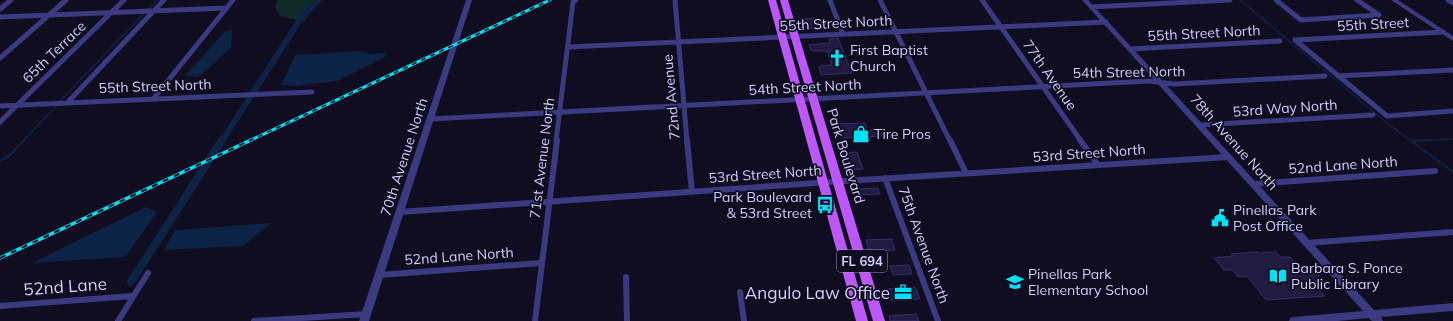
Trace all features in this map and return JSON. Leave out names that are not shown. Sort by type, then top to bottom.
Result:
[{"type":"main road","name":"Park Boulevard","points":[[772,0],[862,321]]},
{"type":"main road","name":"Park Boulevard","points":[[784,0],[880,321]]},
{"type":"street","points":[[0,9],[12,0]]},
{"type":"street","points":[[0,58],[66,0]]},
{"type":"street","name":"65th Terrace","points":[[0,122],[124,0]]},
{"type":"street","points":[[66,102],[164,0]]},
{"type":"street","points":[[154,98],[233,0]]},
{"type":"street","name":"70th Avenue North","points":[[365,317],[469,0]]},
{"type":"street","name":"71st Avenue North","points":[[535,321],[573,2],[576,0]]},
{"type":"street","name":"72nd Avenue","points":[[675,0],[692,192]]},
{"type":"street","points":[[830,0],[843,34]]},
{"type":"street","points":[[880,0],[966,173]]},
{"type":"street","name":"77th Avenue","points":[[982,0],[1098,165]]},
{"type":"street","name":"78th Avenue North","points":[[1085,0],[1375,318]]},
{"type":"street","points":[[1091,7],[1230,0]]},
{"type":"street","points":[[1276,0],[1301,20],[1379,16],[1356,0]]},
{"type":"street","points":[[1394,0],[1453,39]]},
{"type":"street","points":[[1448,0],[1453,3]]},
{"type":"street","points":[[0,17],[226,8]]},
{"type":"street","name":"55th Street North","points":[[568,47],[1106,22]]},
{"type":"street","name":"55th Street","points":[[1338,76],[1295,40],[1453,32]]},
{"type":"street","name":"55th Street North","points":[[1130,49],[1280,42]]},
{"type":"street","points":[[1338,76],[1453,70]]},
{"type":"street","name":"54th Street North","points":[[430,119],[1042,86],[1150,81],[1174,84],[1325,76]]},
{"type":"street","points":[[1338,76],[1387,116],[1453,111]]},
{"type":"street","name":"55th Street North","points":[[0,106],[312,92]]},
{"type":"street","name":"53rd Way North","points":[[1200,126],[1373,114]]},
{"type":"street","name":"53rd Street North","points":[[400,212],[838,181],[1228,157]]},
{"type":"street","name":"52nd Lane North","points":[[1253,184],[1435,171]]},
{"type":"street","name":"75th Avenue North","points":[[886,178],[938,321]]},
{"type":"street","points":[[1307,243],[1453,232]]},
{"type":"street","name":"52nd Lane North","points":[[379,275],[541,263]]},
{"type":"street","points":[[118,321],[132,296],[148,273]]},
{"type":"street","points":[[626,277],[627,321]]},
{"type":"street","points":[[740,292],[744,321]]},
{"type":"street","name":"52nd Lane","points":[[0,306],[132,296]]},
{"type":"street","points":[[1294,321],[1375,318],[1453,307]]},
{"type":"street","points":[[254,321],[365,317]]},
{"type":"green space","points":[[278,0],[318,0],[304,22],[280,16],[275,6]]},
{"type":"water","points":[[232,30],[231,48],[201,75],[197,77],[185,76],[225,31]]},
{"type":"water","points":[[358,51],[372,54],[386,53],[385,57],[337,81],[296,86],[281,85],[295,55]]},
{"type":"water","points":[[146,207],[157,212],[125,257],[32,263]]},
{"type":"water","points":[[271,223],[243,246],[164,250],[175,230]]},
{"type":"building","points":[[819,18],[823,28],[803,29],[800,19]]},
{"type":"building","name":"First Baptist Church","points":[[838,38],[852,73],[821,75],[820,66],[832,65],[827,51],[813,51],[809,45],[830,43],[829,39]]},
{"type":"building","points":[[865,123],[867,130],[881,130],[884,136],[841,138],[839,130],[836,130],[834,124]]},
{"type":"building","points":[[857,152],[863,169],[849,170],[843,153]]},
{"type":"building","points":[[878,188],[880,194],[859,195],[858,189]]},
{"type":"building","points":[[892,239],[895,250],[869,252],[866,240]]},
{"type":"building","name":"Barbara S. Ponce Public Library","points":[[1276,252],[1280,257],[1290,257],[1301,269],[1309,268],[1313,273],[1319,275],[1318,278],[1322,283],[1314,283],[1325,296],[1266,300],[1247,276],[1238,277],[1233,270],[1224,270],[1214,258],[1233,256],[1231,254]]},
{"type":"building","points":[[909,265],[912,274],[893,275],[890,266]]},
{"type":"building","name":"Angulo Law Office","points":[[915,287],[920,299],[892,301],[887,289]]},
{"type":"building","points":[[916,314],[919,321],[890,321],[889,316]]},
{"type":"waterway","points":[[60,101],[157,0]]},
{"type":"waterway","points":[[222,141],[301,18],[319,0]]},
{"type":"waterway","points":[[1240,0],[1388,124],[1411,141]]},
{"type":"waterway","points":[[23,141],[57,105]]},
{"type":"waterway","points":[[1431,140],[1413,141],[1453,139]]},
{"type":"waterway","points":[[0,161],[9,156],[24,140]]},
{"type":"waterway","points":[[131,282],[222,140]]},
{"type":"waterway","points":[[1410,140],[1453,172]]},
{"type":"railway","points":[[249,141],[550,0]]},
{"type":"railway","points":[[0,258],[251,140]]},
{"type":"place","name":"First Baptist Church","points":[[837,58]]},
{"type":"place","name":"Tire Pros","points":[[861,134]]},
{"type":"place","name":"Park Boulevard & 53rd Street","points":[[825,205]]},
{"type":"place","name":"Pinellas Park Post Office","points":[[1220,218]]},
{"type":"place","name":"Barbara S. Ponce Public Library","points":[[1278,276]]},
{"type":"place","name":"Pinellas Park Elementary School","points":[[1015,282]]},
{"type":"place","name":"Angulo Law Office","points":[[903,292]]}]
